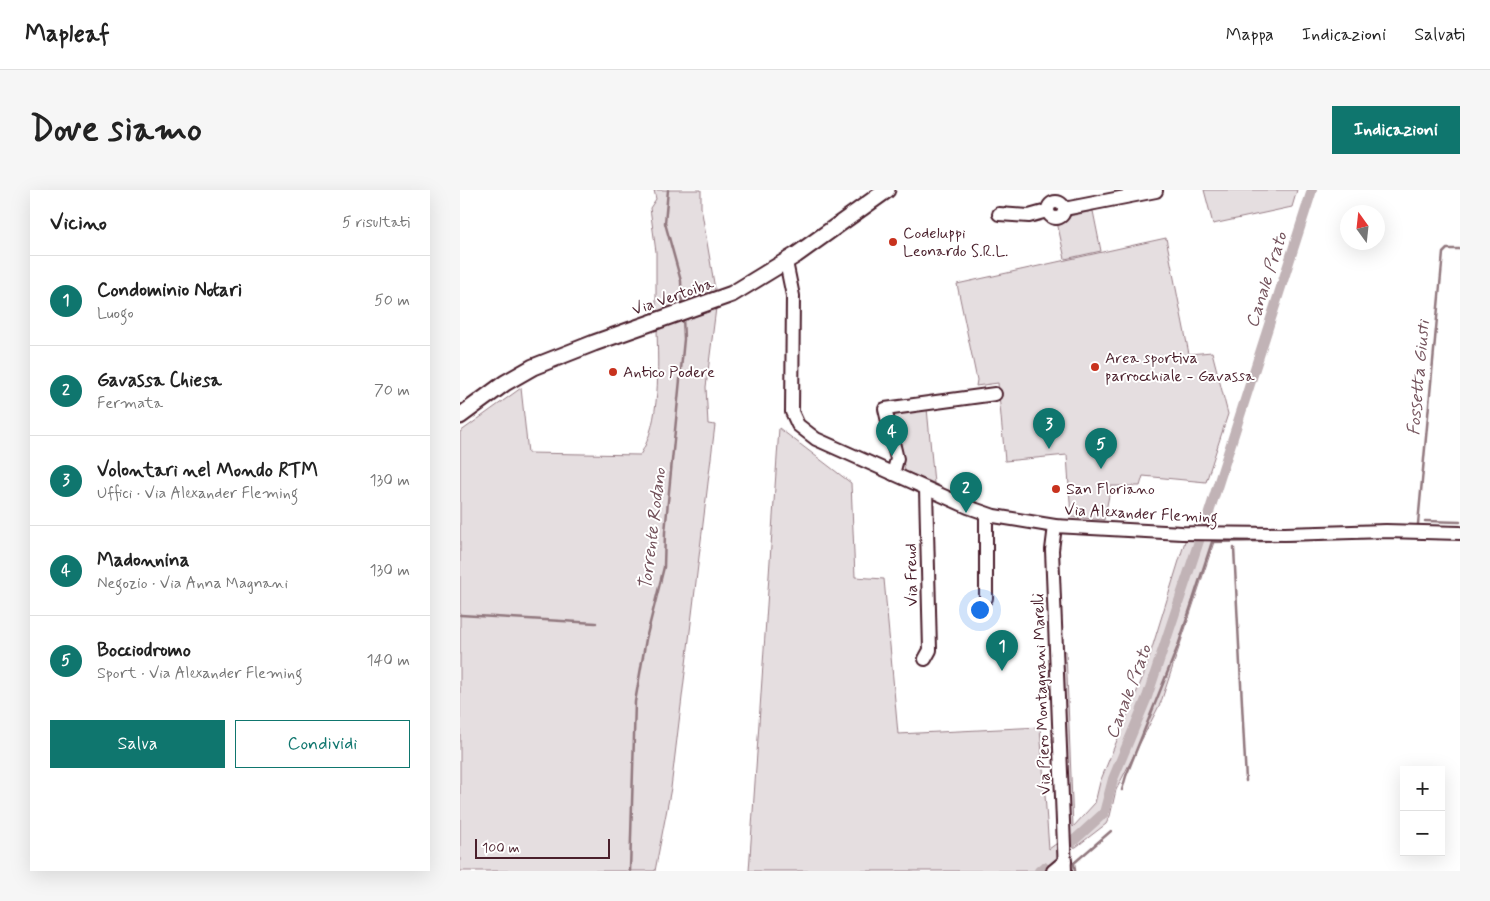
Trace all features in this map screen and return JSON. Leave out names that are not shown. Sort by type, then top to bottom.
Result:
[{"type":"main road","name":"Via Vertoiba","points":[[460,416],[505,383],[533,367],[719,300],[749,285],[786,262],[887,190]]},
{"type":"street","points":[[999,214],[1029,216],[1055,203],[1156,190]]},
{"type":"street","name":"Via Alexander Fleming","points":[[786,262],[793,296],[791,394],[794,420],[805,432],[816,439],[986,514],[1055,526],[1237,534],[1369,531],[1460,533]]},
{"type":"street","points":[[893,474],[898,459],[885,409],[995,394]]},
{"type":"street","name":"Via Freud","points":[[925,659],[930,650],[926,489]]},
{"type":"street","points":[[986,514],[986,598]]},
{"type":"street","name":"Via Piero Montagnani Marelli","points":[[1053,871],[1065,866],[1052,550],[1055,526]]},
{"type":"shaded area","points":[[654,190],[701,190],[701,207],[716,295],[656,316],[656,252],[650,208],[656,199]]},
{"type":"shaded area","points":[[1204,190],[1297,190],[1292,207],[1213,224]]},
{"type":"shaded area","points":[[1093,211],[1101,251],[1065,259],[1057,222],[1065,217]]},
{"type":"shaded area","name":"Area sportiva parrocchiale - Gavassa","points":[[1166,238],[1189,354],[1212,352],[1228,414],[1206,482],[1143,476],[1140,486],[1111,486],[1104,520],[1071,517],[1067,455],[1005,461],[998,383],[976,386],[977,380],[957,284]]},
{"type":"shaded area","points":[[716,308],[706,387],[708,424],[715,425],[671,788],[655,871],[460,871],[460,432],[521,388],[528,453],[640,455],[647,442],[655,411],[658,377],[657,329]]},
{"type":"shaded area","points":[[927,408],[934,483],[905,471],[894,415]]},
{"type":"shaded area","points":[[779,428],[851,483],[855,577],[884,579],[898,734],[1040,727],[1049,849],[1064,838],[1058,871],[749,871]]},
{"type":"shaded area","points":[[1186,538],[1215,539],[1161,702],[1116,790],[1110,816],[1106,824],[1076,847],[1069,848],[1060,651],[1066,651],[1073,827],[1095,803],[1100,782],[1144,674]]},
{"type":"waterway","name":"Torrente Rodano","points":[[668,190],[665,223],[681,281],[682,306]]},
{"type":"waterway","name":"Canale Prato","points":[[1206,522],[1312,190]]},
{"type":"waterway","name":"Fossetta Giusti","points":[[1418,524],[1443,253],[1447,249],[1460,249]]},
{"type":"waterway","name":"Torrente Rodano","points":[[630,871],[635,702],[646,639],[664,567],[665,532],[684,339],[683,317]]},
{"type":"waterway","points":[[1425,521],[1460,522]]},
{"type":"waterway","name":"Canale Prato","points":[[1069,845],[1104,813],[1113,779],[1147,697],[1200,538]]},
{"type":"waterway","name":"Fossetta Giusti","points":[[1273,541],[1325,539]]},
{"type":"waterway","name":"Fossetta Giusti","points":[[1122,790],[1178,646],[1212,542],[1265,541]]},
{"type":"waterway","points":[[1234,548],[1246,781]]},
{"type":"waterway","points":[[460,615],[596,623]]},
{"type":"waterway","name":"Fossetta Giusti","points":[[1075,871],[1074,863],[1111,831]]},
{"type":"waterway","name":"Canale Prato","points":[[1039,871],[1044,867]]},
{"type":"place","name":"Codeluppi Leonardo S.R.L.","points":[[893,242]]},
{"type":"place","name":"Area sportiva parrocchiale - Gavassa","points":[[1095,367]]},
{"type":"place","name":"Antico Podere","points":[[613,372]]},
{"type":"place","name":"Volontari nel Mondo RTM","points":[[1049,449]]},
{"type":"place","name":"Madonnina","points":[[892,456]]},
{"type":"place","name":"Bocciodromo","points":[[1101,469]]},
{"type":"place","name":"San Floriano","points":[[1056,489]]},
{"type":"place","name":"Gavassa Chiesa","points":[[966,513]]},
{"type":"place","name":"Condominio Notari","points":[[1002,671]]}]
